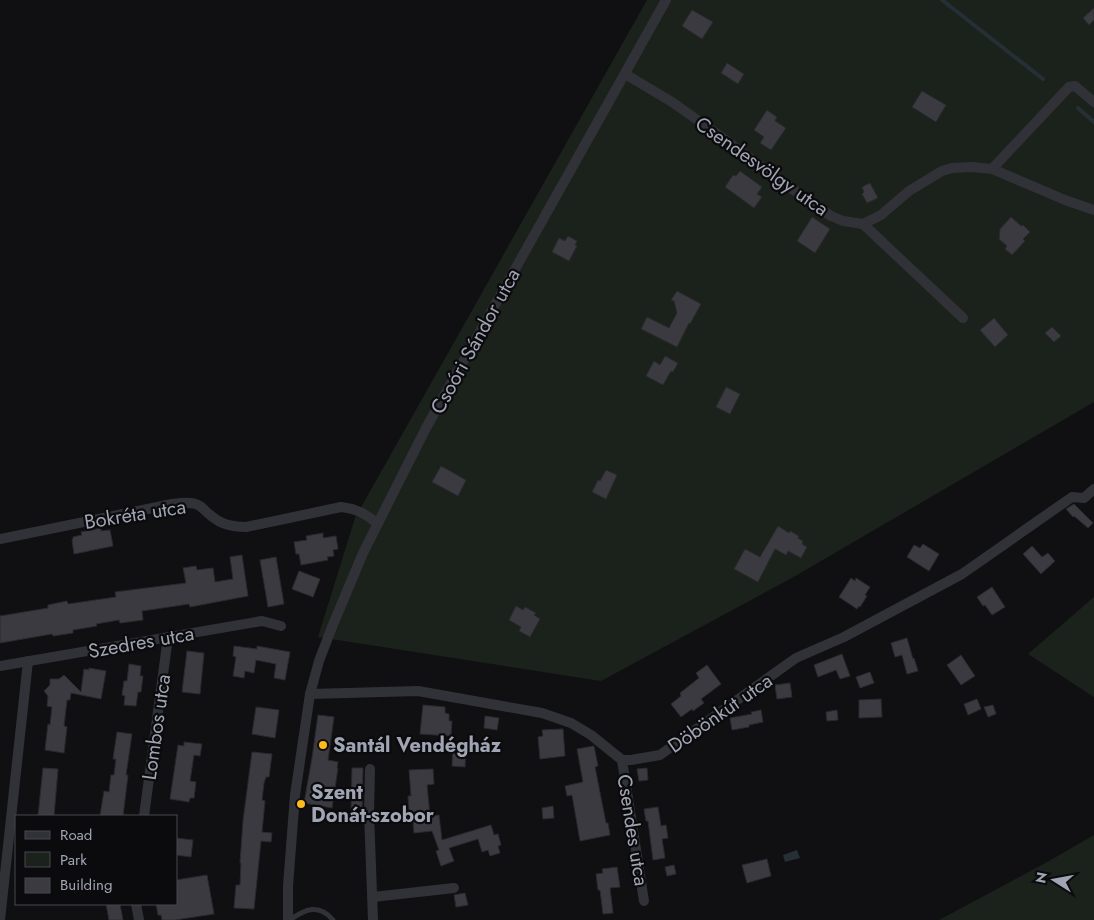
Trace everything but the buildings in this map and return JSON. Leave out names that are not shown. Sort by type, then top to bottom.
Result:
[{"type":"street","name":"Csoóri Sándor utca","points":[[289,920],[288,886],[295,795],[310,694],[319,661],[332,627],[363,552],[426,428],[666,0]]},
{"type":"street","name":"Csendesvölgy utca","points":[[625,74],[672,102],[831,216],[843,221],[863,224]]},
{"type":"street","points":[[992,170],[1069,87],[1075,86],[1094,102]]},
{"type":"street","points":[[963,318],[863,224],[880,215],[909,191],[942,171],[952,168],[972,167],[992,170],[1094,210]]},
{"type":"street","name":"Döbönkút utca","points":[[622,760],[660,755],[796,658],[844,637],[962,574],[1072,497],[1084,498],[1094,489]]},
{"type":"street","name":"Bokréta utca","points":[[0,539],[172,504],[187,503],[199,505],[218,521],[227,526],[236,527],[246,527],[341,507],[352,508],[377,523]]},
{"type":"street","name":"Szedres utca","points":[[0,666],[262,621],[281,626]]},
{"type":"street","name":"Lombos utca","points":[[144,815],[168,638]]},
{"type":"street","points":[[0,920],[28,661]]},
{"type":"street","points":[[310,694],[418,691],[542,713],[571,722],[591,735],[622,760]]},
{"type":"street","name":"Csendes utca","points":[[622,760],[644,901]]},
{"type":"street","points":[[370,769],[369,813],[373,920]]},
{"type":"street","points":[[373,897],[454,888]]},
{"type":"street","points":[[136,905],[139,920]]},
{"type":"lane","points":[[289,920],[301,912],[310,909],[328,914],[333,920]]},
{"type":"green space","points":[[647,0],[1094,0],[1094,402],[790,579],[601,681],[318,637],[355,518]]},
{"type":"green space","points":[[1094,597],[1094,697],[1028,654]]},
{"type":"green space","points":[[1094,835],[1094,920],[939,920],[1049,861]]},
{"type":"shaded area","points":[[797,850],[800,858],[785,862],[783,855]]},
{"type":"waterway","points":[[942,0],[1043,79]]},
{"type":"waterway","points":[[1078,108],[1094,122]]},
{"type":"place","name":"Santál Vendégház","points":[[323,745]]},
{"type":"place","name":"Szent Donát-szobor","points":[[301,804]]}]
